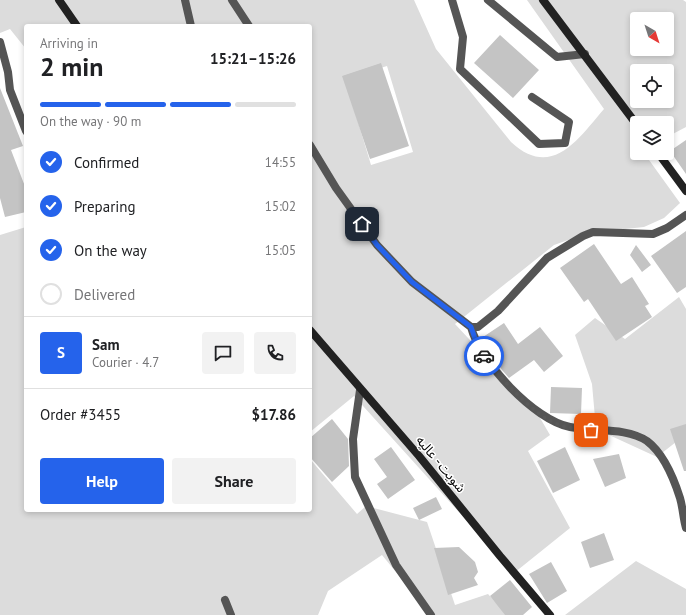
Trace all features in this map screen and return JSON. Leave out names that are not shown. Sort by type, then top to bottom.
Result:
[{"type":"street","points":[[59,0],[76,24]]},
{"type":"street","points":[[185,0],[191,24]]},
{"type":"street","points":[[232,0],[249,24]]},
{"type":"street","points":[[452,0],[464,37],[460,69],[539,144],[566,143],[569,122],[532,97]]},
{"type":"street","points":[[488,0],[557,57],[585,54]]},
{"type":"street","points":[[543,0],[630,116]]},
{"type":"street","points":[[0,42],[8,72],[10,90],[24,126]]},
{"type":"street","points":[[312,148],[336,188],[377,245],[412,282],[471,327],[478,347],[487,361],[540,415],[554,423],[569,427],[633,435],[651,445],[659,453],[680,498],[686,528]]},
{"type":"street","points":[[663,160],[686,192]]},
{"type":"street","points":[[471,327],[478,327],[498,312],[547,258],[583,236],[594,232],[641,235],[653,234],[667,228],[686,214]]},
{"type":"street","name":"شويت - عاليه","points":[[312,332],[360,390],[419,456],[550,615]]},
{"type":"street","points":[[360,390],[354,439],[355,477],[396,565],[429,614]]},
{"type":"street","points":[[225,600],[231,615]]},
{"type":"shaded area","points":[[0,0],[414,0],[436,49],[511,142],[526,153],[539,157],[552,156],[563,151],[574,143],[604,109],[527,0],[683,0],[686,2],[686,127],[674,133],[674,116],[630,116],[630,160],[649,160],[680,203],[664,218],[644,227],[588,233],[554,245],[455,324],[536,411],[550,435],[528,451],[570,528],[514,573],[354,396],[312,430],[312,24],[24,24],[24,46],[10,29],[0,33]],"holes":[[[387,66],[413,152],[371,165],[345,79]]]},
{"type":"shaded area","points":[[24,228],[24,512],[312,512],[312,461],[357,514],[366,506],[427,522],[455,605],[488,594],[507,615],[431,615],[382,555],[328,591],[318,615],[0,615],[0,235]]},
{"type":"shaded area","points":[[679,297],[686,309],[686,434],[657,457],[596,429],[592,384],[575,335],[595,318],[625,339]]},
{"type":"shaded area","points":[[636,561],[686,589],[686,615],[565,615]]},
{"type":"building","points":[[500,35],[539,70],[513,98],[474,63]]},
{"type":"building","points":[[381,63],[409,146],[370,159],[342,76]]},
{"type":"building","points":[[0,88],[23,146],[11,150],[24,184],[24,212],[5,217],[0,198]]},
{"type":"building","points":[[686,140],[686,174],[674,157],[674,148]]},
{"type":"building","points":[[686,231],[686,287],[677,293],[651,256]]},
{"type":"building","points":[[594,244],[621,284],[632,277],[649,304],[645,306],[652,317],[616,341],[588,299],[584,302],[560,268]]},
{"type":"building","points":[[636,245],[651,265],[642,272],[630,255]]},
{"type":"building","points":[[504,323],[518,344],[540,327],[563,356],[544,372],[534,360],[509,378],[502,370],[483,337]]},
{"type":"building","points":[[551,387],[582,388],[581,414],[550,413]]},
{"type":"building","points":[[332,419],[348,439],[349,466],[332,482],[312,459],[312,436]]},
{"type":"building","points":[[686,424],[686,471],[684,471],[670,429]]},
{"type":"building","points":[[391,447],[415,480],[388,499],[377,484],[387,477],[374,459]]},
{"type":"building","points":[[565,447],[580,480],[553,493],[537,461]]},
{"type":"building","points":[[619,454],[626,478],[605,487],[593,459]]},
{"type":"building","points":[[436,497],[442,509],[419,520],[413,508]]},
{"type":"building","points":[[604,533],[614,560],[590,568],[581,542]]},
{"type":"building","points":[[459,547],[475,562],[478,572],[474,578],[478,585],[448,595],[434,548]]},
{"type":"building","points":[[551,562],[567,591],[547,603],[529,574]]},
{"type":"building","points":[[510,580],[532,607],[523,615],[505,615],[490,596]]},
{"type":"way so far","points":[[484,356],[518,394],[540,415],[554,423],[591,430]]},
{"type":"route","points":[[362,224],[377,245],[412,282],[471,327],[473,337],[484,356]]}]
